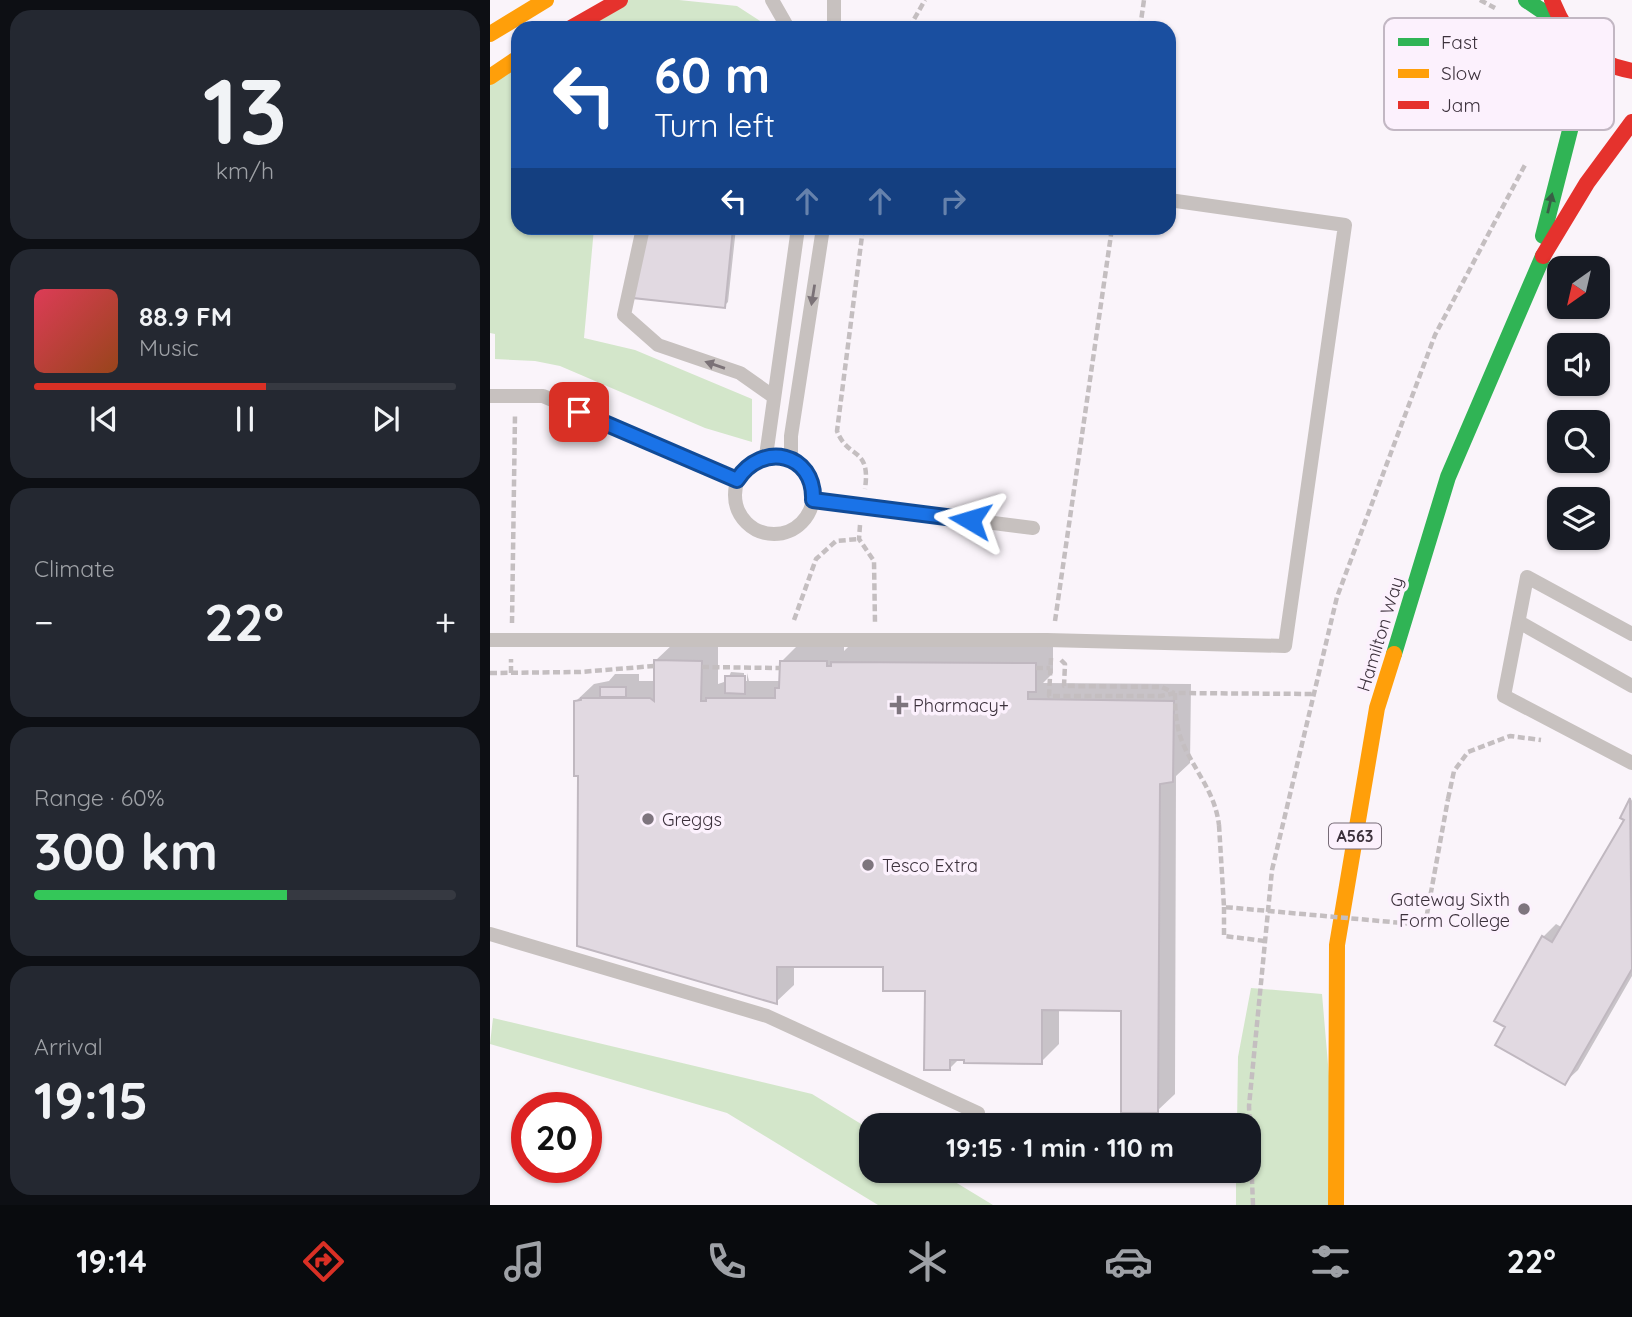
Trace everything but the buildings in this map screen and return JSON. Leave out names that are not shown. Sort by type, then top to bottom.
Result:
[{"type":"main road","points":[[511,21],[546,0]]},
{"type":"main road","points":[[583,21],[620,0]]},
{"type":"main road","points":[[1526,0],[1553,18]]},
{"type":"main road","points":[[1552,0],[1558,18]]},
{"type":"main road","points":[[490,34],[511,21]]},
{"type":"main road","points":[[490,77],[511,63]]},
{"type":"main road","points":[[1614,66],[1632,71]]},
{"type":"main road","name":"Hamilton Way","points":[[1336,1205],[1337,945],[1377,708],[1448,477],[1535,269],[1587,183],[1632,122]]},
{"type":"main road","points":[[1535,269],[1570,130]]},
{"type":"lane","points":[[772,0],[784,21]]},
{"type":"lane","points":[[834,0],[834,21]]},
{"type":"lane","points":[[490,640],[1052,640],[1285,646],[1345,225],[1176,201]]},
{"type":"lane","points":[[641,235],[624,314],[658,345],[740,373],[774,397]]},
{"type":"lane","points":[[766,456],[797,235]]},
{"type":"lane","points":[[791,459],[791,436],[822,235]]},
{"type":"lane","points":[[490,396],[543,396],[737,480]]},
{"type":"lane","points":[[766,456],[791,459],[809,478],[813,500],[808,515],[788,532],[762,533],[741,517],[736,505],[737,480],[754,461],[766,456]]},
{"type":"lane","points":[[813,500],[1033,528]]},
{"type":"lane","points":[[1632,634],[1527,577],[1504,696],[1632,763]]},
{"type":"lane","points":[[1519,622],[1632,687]]},
{"type":"lane","points":[[490,934],[767,1016],[831,1043],[978,1113]]},
{"type":"path","points":[[913,21],[925,0]]},
{"type":"path","points":[[1141,21],[1144,0]]},
{"type":"path","points":[[1253,1205],[1249,1106],[1272,870],[1337,597],[1435,335],[1529,158]]},
{"type":"path","points":[[862,235],[837,430],[841,442],[861,455],[868,470],[859,539],[874,561],[875,624]]},
{"type":"path","points":[[1111,235],[1052,640],[1049,696],[1312,694]]},
{"type":"path","points":[[511,673],[515,396]]},
{"type":"path","points":[[791,642],[791,629],[816,559],[836,541],[859,539]]},
{"type":"path","points":[[490,673],[580,672],[654,666]]},
{"type":"path","points":[[702,667],[780,668]]},
{"type":"path","points":[[1036,668],[1050,668]]},
{"type":"path","points":[[1175,693],[1175,714],[1183,745],[1212,794],[1219,825],[1224,936],[1265,942]]},
{"type":"path","points":[[1224,907],[1425,925],[1454,771],[1468,752],[1510,736],[1551,741]]},
{"type":"green space","points":[[620,0],[679,0],[737,6],[760,21],[586,21]]},
{"type":"green space","points":[[511,66],[511,235],[593,235],[584,338],[635,350],[752,399],[752,442],[705,428],[560,366],[535,361],[495,359],[495,334],[490,333],[490,79]]},
{"type":"green space","points":[[1251,988],[1322,994],[1340,1205],[1236,1205],[1236,1183],[1261,1183],[1261,1113],[1237,1113],[1238,1057]]},
{"type":"green space","points":[[493,1018],[812,1094],[859,1123],[859,1183],[957,1183],[993,1205],[878,1205],[727,1113],[490,1044]]},
{"type":"traffic: fast","points":[[1526,0],[1553,18]]},
{"type":"traffic: fast","points":[[1543,236],[1570,130]]},
{"type":"traffic: fast","points":[[1394,654],[1448,477],[1543,256]]},
{"type":"traffic: slow","points":[[511,21],[546,0]]},
{"type":"traffic: slow","points":[[490,34],[511,21]]},
{"type":"traffic: slow","points":[[490,77],[511,63]]},
{"type":"traffic: slow","points":[[1336,1205],[1337,945],[1377,708],[1394,654]]},
{"type":"traffic: jam","points":[[583,21],[620,0]]},
{"type":"traffic: jam","points":[[1552,0],[1560,18]]},
{"type":"traffic: jam","points":[[1614,66],[1632,71]]},
{"type":"traffic: jam","points":[[1543,256],[1587,183],[1632,122]]},
{"type":"place","name":"Pharmacy+","points":[[899,705]]},
{"type":"place","name":"Greggs","points":[[648,819]]},
{"type":"place","name":"Tesco Extra","points":[[868,865]]},
{"type":"place","name":"Gateway Sixth Form College","points":[[1524,909]]},
{"type":"route","points":[[579,412],[737,480],[744,469],[754,461],[766,456],[778,456],[791,459],[802,467],[813,490],[813,500],[970,520]]}]
